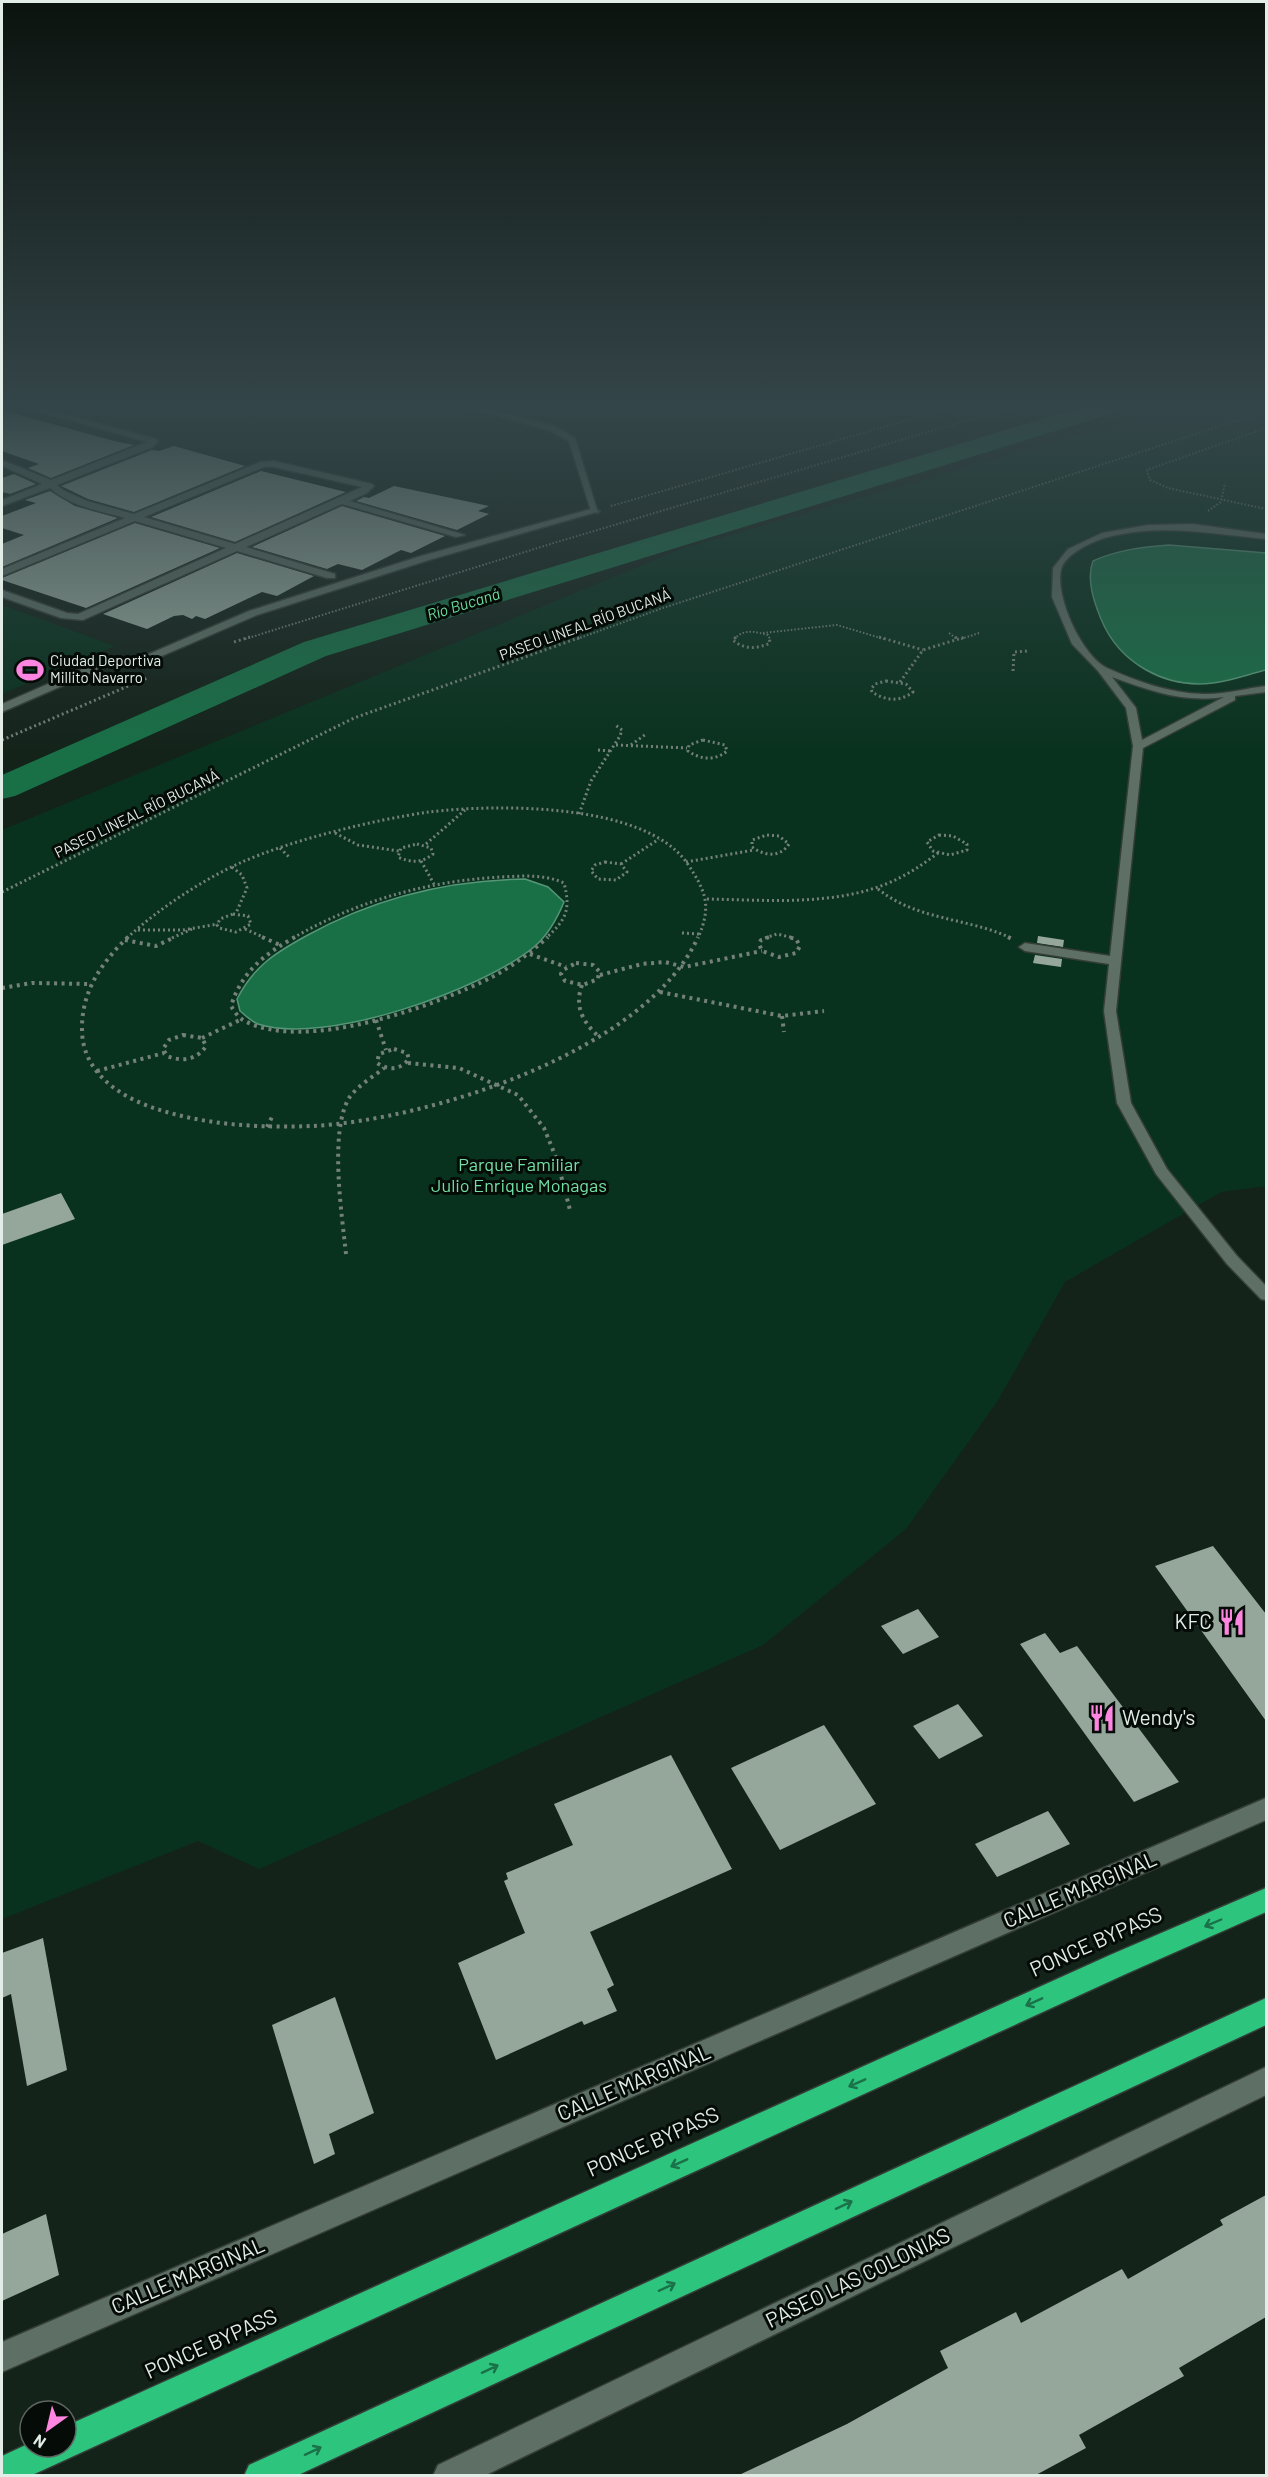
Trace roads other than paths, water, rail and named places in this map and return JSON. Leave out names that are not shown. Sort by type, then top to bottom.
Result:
[{"type":"highway","name":"PONCE BYPASS","points":[[78,2437],[1097,1973],[1266,1900]]},
{"type":"highway","points":[[260,2475],[1266,2011]]},
{"type":"highway","points":[[2,2472],[30,2459]]},
{"type":"street","points":[[2,573],[124,522]]},
{"type":"street","points":[[149,522],[331,576]]},
{"type":"street","points":[[2,593],[65,616],[79,618],[296,522]]},
{"type":"street","points":[[411,522],[460,536]]},
{"type":"street","points":[[2,708],[109,661],[132,663],[147,659],[253,613],[425,558],[557,522]]},
{"type":"street","name":"CALLE MARGINAL","points":[[2,2357],[1266,1809]]},
{"type":"street","name":"PASEO LAS COLONIAS","points":[[449,2475],[1266,2081]]},
{"type":"lane","points":[[1266,537],[1194,527],[1148,528],[1105,535],[1071,551],[1057,568],[1057,597],[1077,644],[1101,669],[1131,708],[1138,746],[1110,1011],[1124,1103],[1161,1172],[1232,1260],[1266,1294]]},
{"type":"lane","points":[[1101,669],[1161,692],[1205,697],[1266,689]]},
{"type":"lane","points":[[1138,746],[1237,694]]},
{"type":"lane","points":[[1025,947],[1115,961]]},
{"type":"waterway","name":"Río Bucaná","points":[[2,788],[315,649],[732,522]]},
{"type":"place","name":"Ciudad Deportiva Millito Navarro","points":[[30,670]]},
{"type":"place","name":"KFC","points":[[1232,1622]]},
{"type":"place","name":"Wendy's","points":[[1102,1718]]},
{"type":"park label","name":"Parque Familiar Julio Enrique Monagas","points":[[519,1175]]}]
